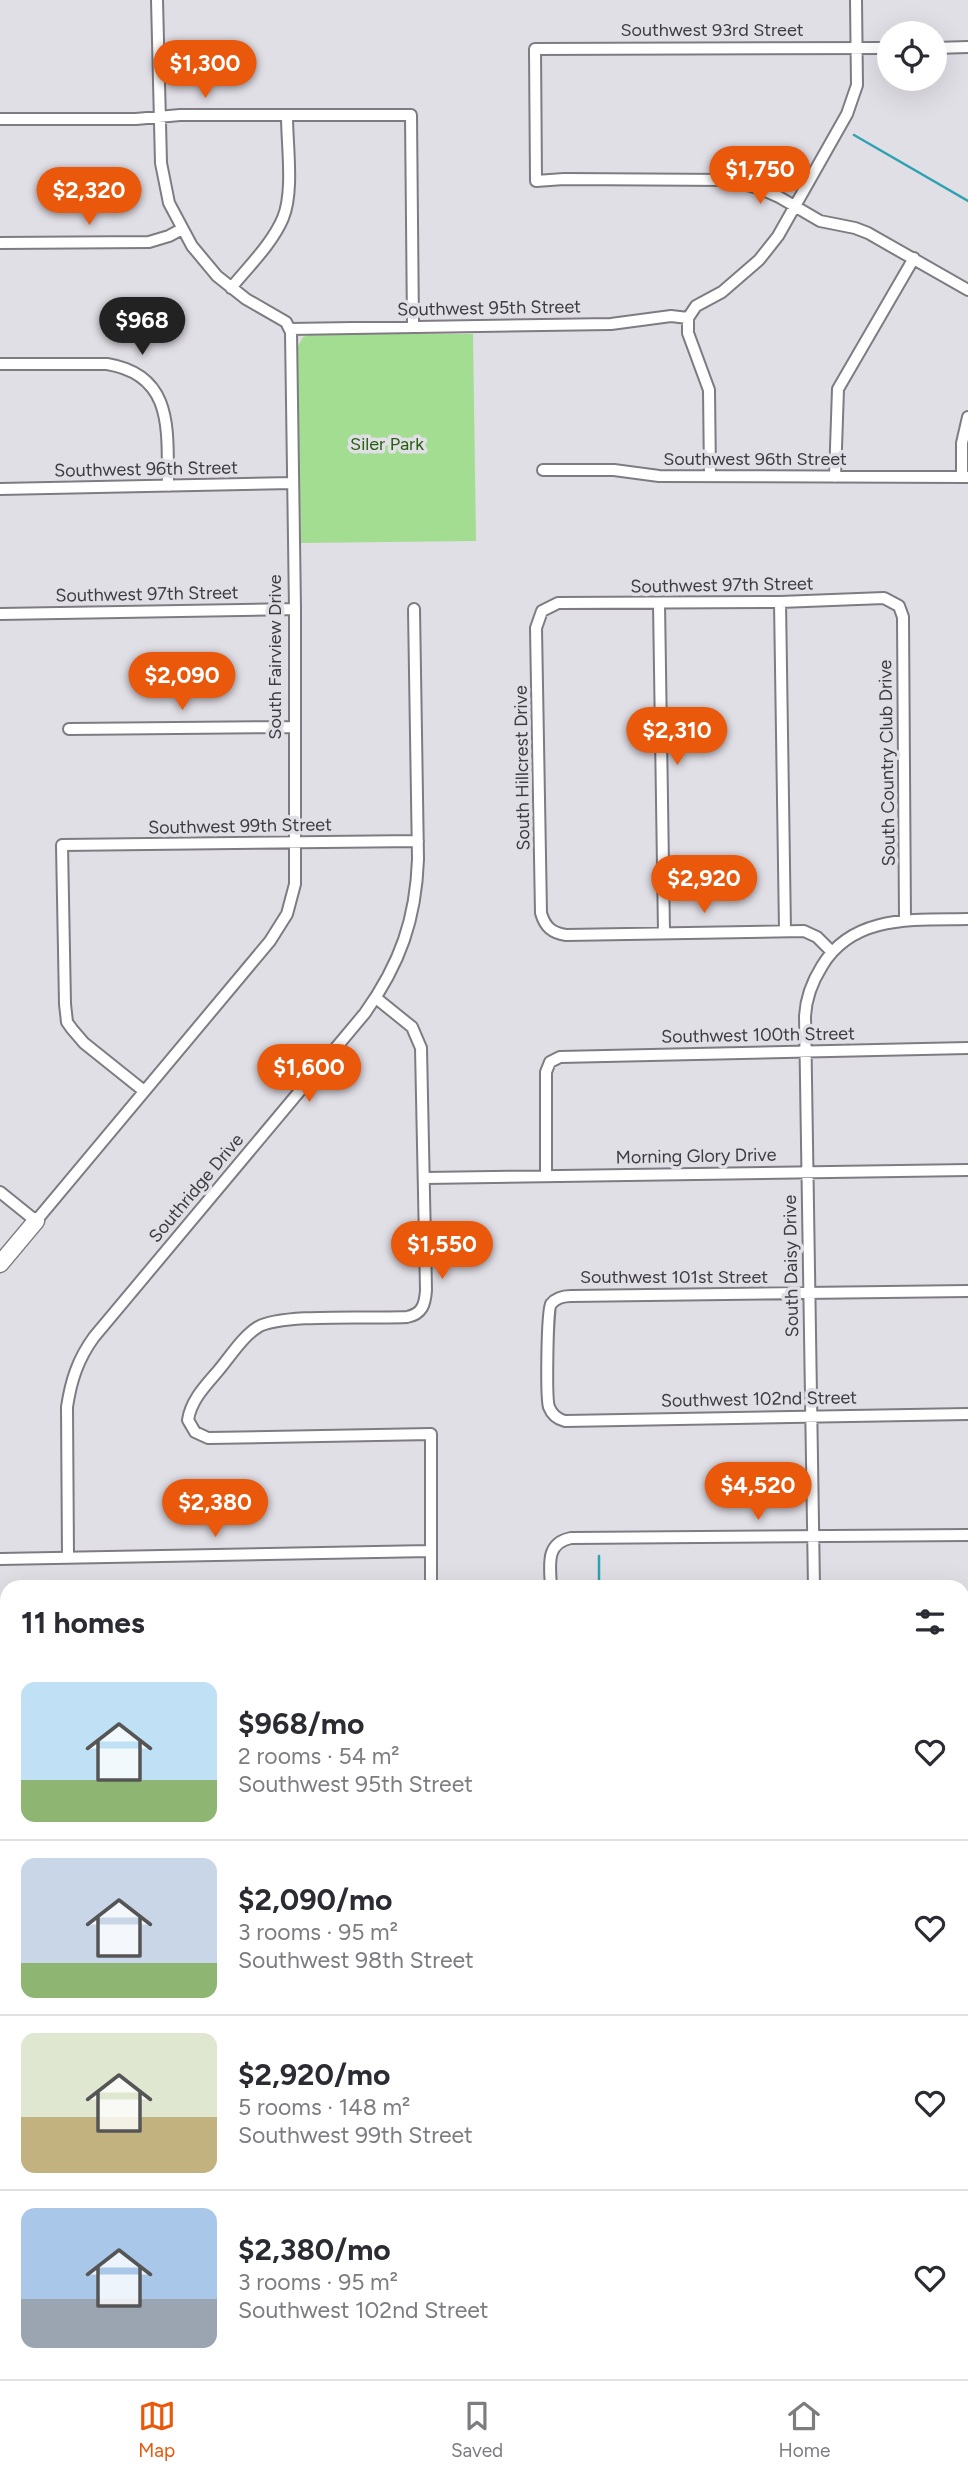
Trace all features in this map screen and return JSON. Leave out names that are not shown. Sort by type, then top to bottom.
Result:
[{"type":"street","points":[[157,0],[159,117],[163,179],[169,203],[200,257],[232,288],[257,307],[286,322],[290,329]]},
{"type":"street","points":[[710,476],[709,390],[688,333],[688,318],[696,306],[722,292],[759,260],[778,236],[852,103],[857,85],[856,0]]},
{"type":"street","points":[[947,48],[968,47]]},
{"type":"street","name":"Southwest 93rd Street","points":[[794,207],[761,189],[730,180],[536,181],[535,49],[877,48]]},
{"type":"street","points":[[0,119],[411,115],[413,327]]},
{"type":"street","points":[[232,288],[272,236],[285,213],[288,190],[287,116]]},
{"type":"street","points":[[794,207],[820,221],[868,233],[968,290]]},
{"type":"street","points":[[0,243],[149,242],[182,229]]},
{"type":"street","points":[[835,477],[838,390],[914,258]]},
{"type":"street","name":"Southwest 95th Street","points":[[290,329],[611,324],[671,316],[688,318]]},
{"type":"street","name":"South Fairview Drive","points":[[0,1264],[277,932],[293,896],[296,871],[295,609],[290,329]]},
{"type":"street","points":[[0,364],[107,364],[138,374],[156,391],[164,410],[168,486]]},
{"type":"street","points":[[965,477],[962,443],[968,417]]},
{"type":"street","name":"Southwest 96th Street","points":[[543,470],[614,470],[646,476],[965,477]]},
{"type":"street","name":"Southwest 96th Street","points":[[0,489],[293,483]]},
{"type":"street","name":"Southwest 97th Street","points":[[544,609],[558,603],[780,602],[884,597],[899,606]]},
{"type":"street","points":[[780,602],[785,930]]},
{"type":"street","points":[[659,603],[664,932],[808,932],[831,951],[873,926],[905,920],[968,919]]},
{"type":"street","name":"South Country Club Drive","points":[[899,606],[903,617],[905,920]]},
{"type":"street","name":"Southwest 97th Street","points":[[0,614],[295,609]]},
{"type":"street","name":"South Hillcrest Drive","points":[[544,609],[540,613],[536,628],[541,913],[548,927],[555,933],[566,935],[664,932]]},
{"type":"street","name":"Southridge Drive","points":[[68,1558],[67,1407],[70,1386],[81,1357],[94,1337],[376,998],[395,965],[411,919],[418,879],[414,610]]},
{"type":"street","points":[[69,729],[294,727]]},
{"type":"street","name":"Southwest 99th Street","points":[[144,1091],[85,1043],[67,1021],[62,845],[418,841]]},
{"type":"street","name":"South Daisy Drive","points":[[814,1580],[805,1016],[807,994],[831,951]]},
{"type":"street","points":[[376,998],[412,1027],[419,1040],[423,1064],[426,1297],[422,1310],[407,1317],[283,1320],[260,1326],[248,1335],[195,1402],[188,1420],[195,1432],[208,1438],[431,1434],[431,1580]]},
{"type":"street","name":"Southwest 100th Street","points":[[546,1175],[546,1072],[550,1062],[559,1057],[968,1048]]},
{"type":"street","name":"Morning Glory Drive","points":[[425,1178],[968,1170]]},
{"type":"street","points":[[0,1192],[36,1221]]},
{"type":"street","name":"Southwest 101st Street","points":[[552,1414],[547,1397],[547,1321],[551,1304],[558,1299],[570,1296],[968,1291]]},
{"type":"street","name":"Southwest 102nd Street","points":[[552,1414],[559,1419],[571,1421],[968,1413]]},
{"type":"street","points":[[551,1580],[550,1553],[558,1543],[570,1538],[968,1535]]},
{"type":"street","points":[[0,1559],[430,1551]]},
{"type":"green space","name":"Siler Park","points":[[311,334],[473,334],[476,541],[301,543],[297,348],[303,337]]},
{"type":"waterway","points":[[854,135],[968,201]]},
{"type":"waterway","points":[[599,1556],[599,1580]]}]
